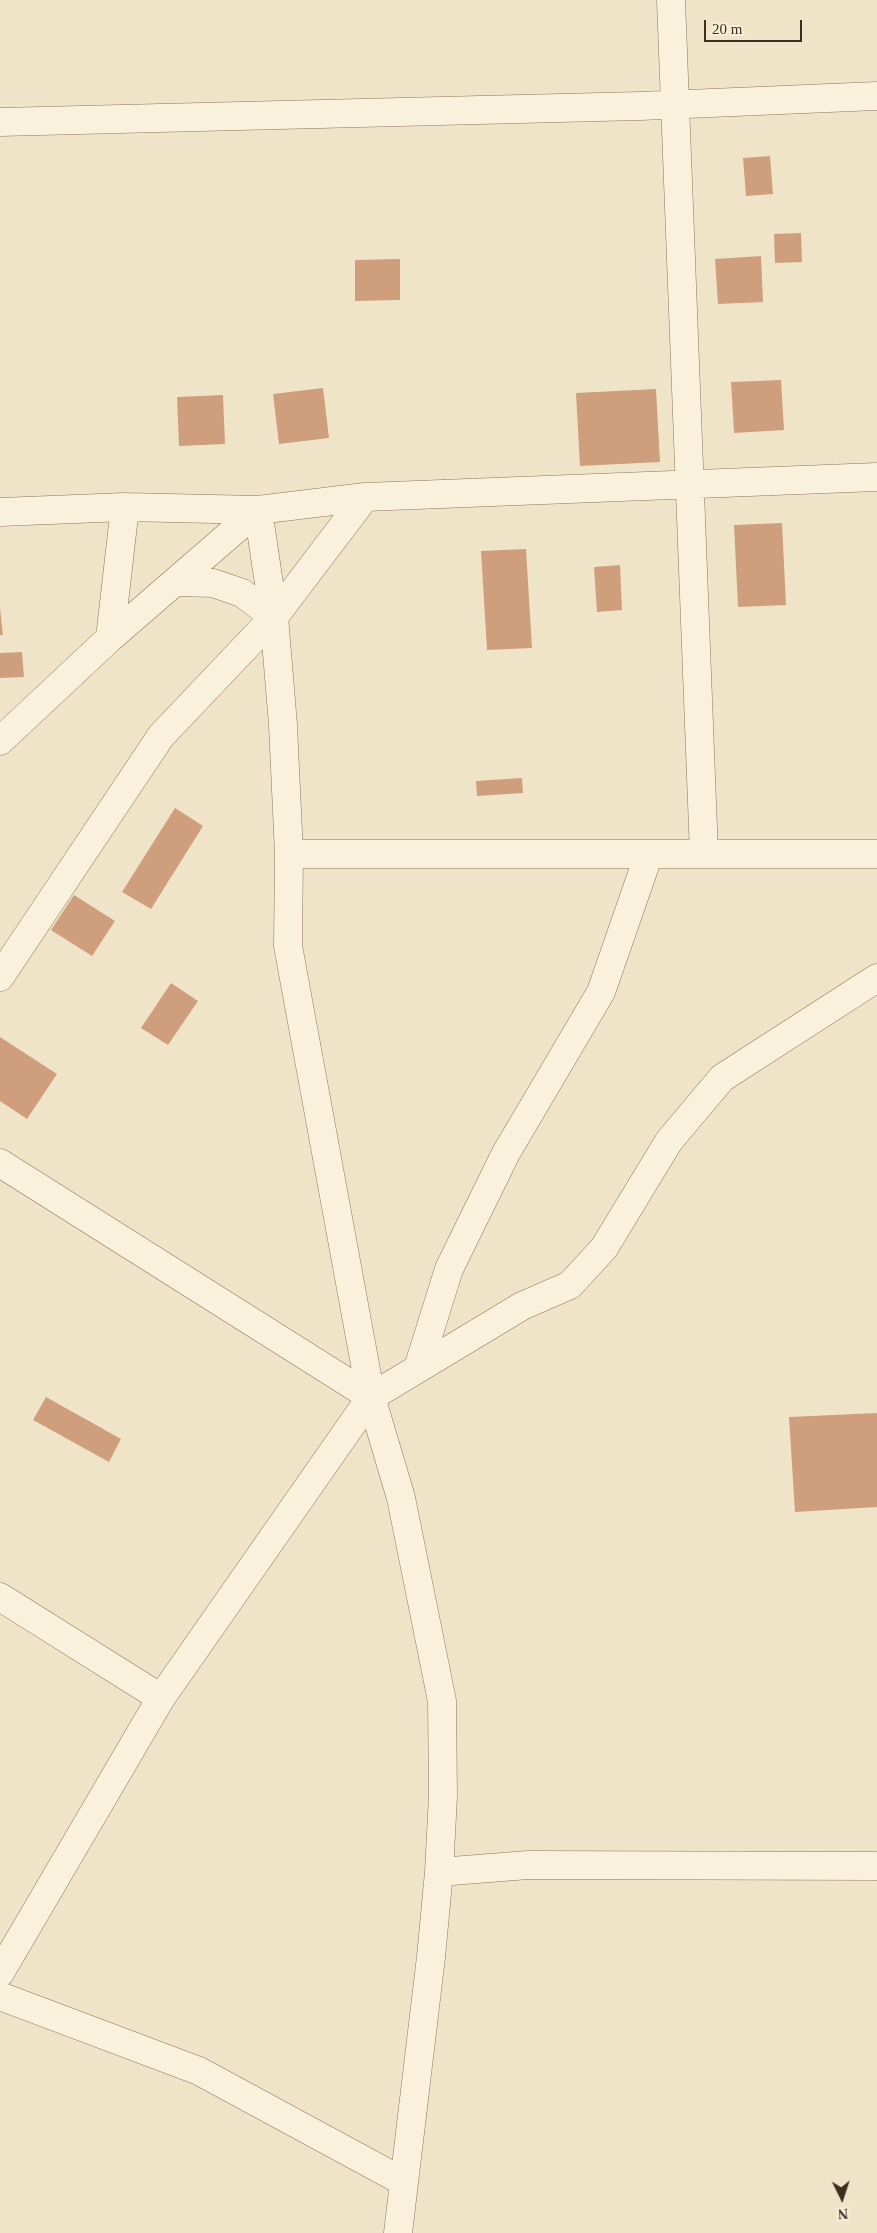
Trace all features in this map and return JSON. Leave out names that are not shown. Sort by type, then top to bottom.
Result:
[{"type":"street","points":[[671,0],[704,854]]},
{"type":"street","points":[[0,122],[675,104],[877,96]]},
{"type":"street","points":[[0,512],[125,507],[258,510],[365,497],[877,477]]},
{"type":"street","points":[[0,977],[161,736],[274,617],[365,497]]},
{"type":"street","points":[[110,638],[125,507]]},
{"type":"street","points":[[0,741],[110,638],[258,510]]},
{"type":"street","points":[[258,510],[274,617],[283,725],[289,854],[288,946],[371,1397],[401,1498],[442,1701],[443,1796],[439,1872],[431,1957],[398,2233]]},
{"type":"street","points":[[175,582],[213,583],[242,593],[274,617]]},
{"type":"street","points":[[289,854],[877,854]]},
{"type":"street","points":[[418,1368],[449,1269],[506,1153],[602,992],[649,854]]},
{"type":"street","points":[[0,1973],[161,1698],[371,1397],[522,1306],[570,1286],[604,1248],[669,1141],[722,1078],[877,978]]},
{"type":"street","points":[[0,1162],[371,1397]]},
{"type":"street","points":[[0,1597],[161,1698]]},
{"type":"street","points":[[439,1872],[528,1865],[877,1866]]},
{"type":"street","points":[[0,1996],[200,2071],[404,2182]]},
{"type":"building","points":[[770,156],[773,194],[746,196],[743,158]]},
{"type":"building","points":[[801,233],[802,262],[775,263],[774,234]]},
{"type":"building","points":[[761,256],[763,302],[718,304],[715,259]]},
{"type":"building","points":[[400,259],[400,300],[355,301],[355,260]]},
{"type":"building","points":[[781,380],[784,430],[734,433],[731,382]]},
{"type":"building","points":[[323,388],[329,438],[279,444],[273,394]]},
{"type":"building","points":[[656,389],[660,462],[580,466],[576,393]]},
{"type":"building","points":[[223,395],[225,444],[179,446],[177,397]]},
{"type":"building","points":[[782,523],[786,605],[738,607],[734,525]]},
{"type":"building","points":[[526,549],[532,648],[487,650],[481,551]]},
{"type":"building","points":[[620,565],[622,610],[597,612],[594,567]]},
{"type":"building","points":[[0,608],[3,635],[0,635]]},
{"type":"building","points":[[22,652],[24,677],[0,678],[0,653]]},
{"type":"building","points":[[522,778],[523,793],[477,796],[476,781]]},
{"type":"building","points":[[175,808],[203,826],[151,909],[122,892]]},
{"type":"building","points":[[74,895],[115,921],[92,956],[51,930]]},
{"type":"building","points":[[171,983],[198,1001],[168,1045],[141,1028]]},
{"type":"building","points":[[0,1037],[57,1074],[27,1119],[0,1101]]},
{"type":"building","points":[[46,1397],[121,1439],[109,1462],[33,1420]]},
{"type":"building","points":[[877,1413],[877,1507],[795,1512],[789,1417]]}]
